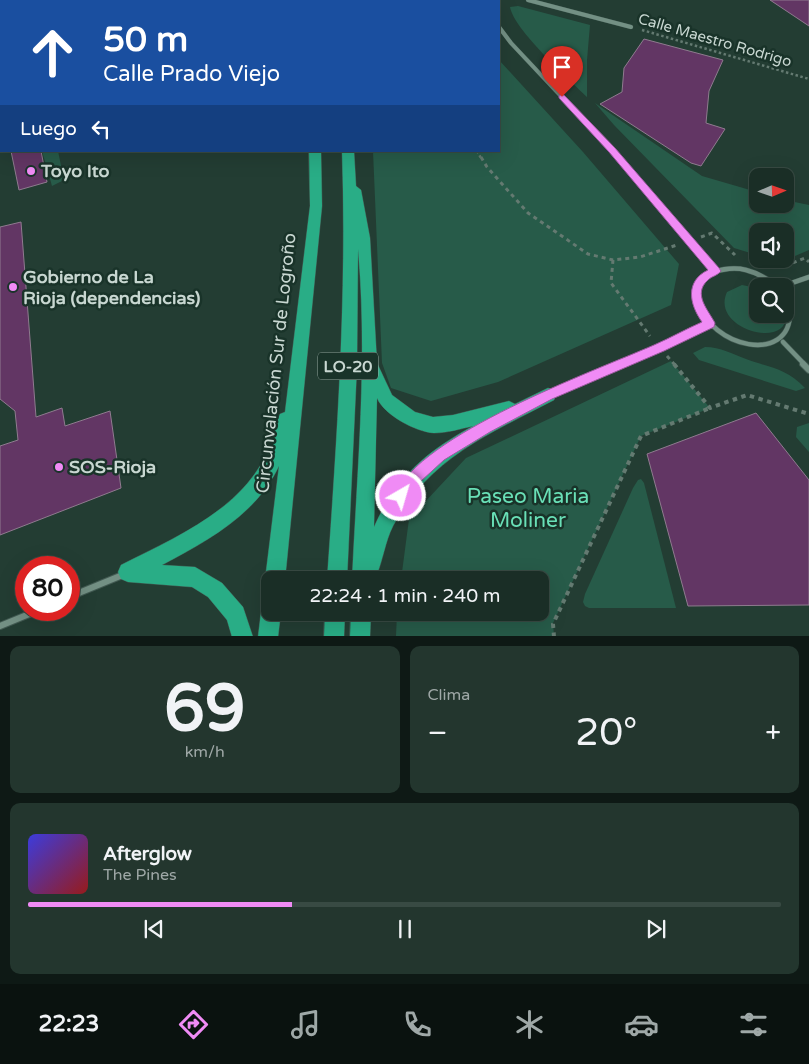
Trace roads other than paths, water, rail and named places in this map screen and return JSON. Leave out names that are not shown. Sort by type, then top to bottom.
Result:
[{"type":"highway","name":"Circunvalación Sur de Logroño","points":[[275,571],[316,206],[315,152]]},
{"type":"highway","points":[[348,158],[362,217],[367,268],[369,362],[362,571]]},
{"type":"highway","name":"LO-20","points":[[338,571],[346,422],[351,265],[348,158]]},
{"type":"highway","points":[[369,362],[378,386],[386,400],[410,418],[433,425],[453,423],[504,411],[548,395]]},
{"type":"highway","points":[[128,572],[208,530],[252,492],[266,473],[276,452],[297,386]]},
{"type":"highway","points":[[369,571],[372,556],[384,526],[401,496],[415,478],[440,456],[486,428],[548,395]]},
{"type":"highway","points":[[128,572],[195,577],[215,590],[236,614],[243,636]]},
{"type":"highway","points":[[268,636],[270,621]]},
{"type":"highway","points":[[334,636],[335,621]]},
{"type":"highway","points":[[360,636],[361,621]]},
{"type":"street","name":"Calle Maestro Rodrigo","points":[[528,0],[631,27]]},
{"type":"street","points":[[500,28],[511,43],[612,150],[716,271]]},
{"type":"street","points":[[763,278],[754,273],[734,269],[716,271],[704,277],[698,286],[696,298],[700,310],[722,334],[738,341],[770,346],[785,340],[809,370]]},
{"type":"street","points":[[794,282],[809,276]]},
{"type":"street","points":[[794,308],[796,317]]},
{"type":"street","points":[[548,395],[659,348],[710,323]]},
{"type":"street","points":[[80,592],[128,572]]},
{"type":"street","points":[[0,626],[15,620]]},
{"type":"place","name":"Toyo Ito","points":[[31,171]]},
{"type":"place","name":"Gobierno de La Rioja (dependencias)","points":[[13,287]]},
{"type":"place","name":"SOS-Rioja","points":[[59,467]]},
{"type":"park label","name":"Paseo Maria Moliner","points":[[528,508]]}]
